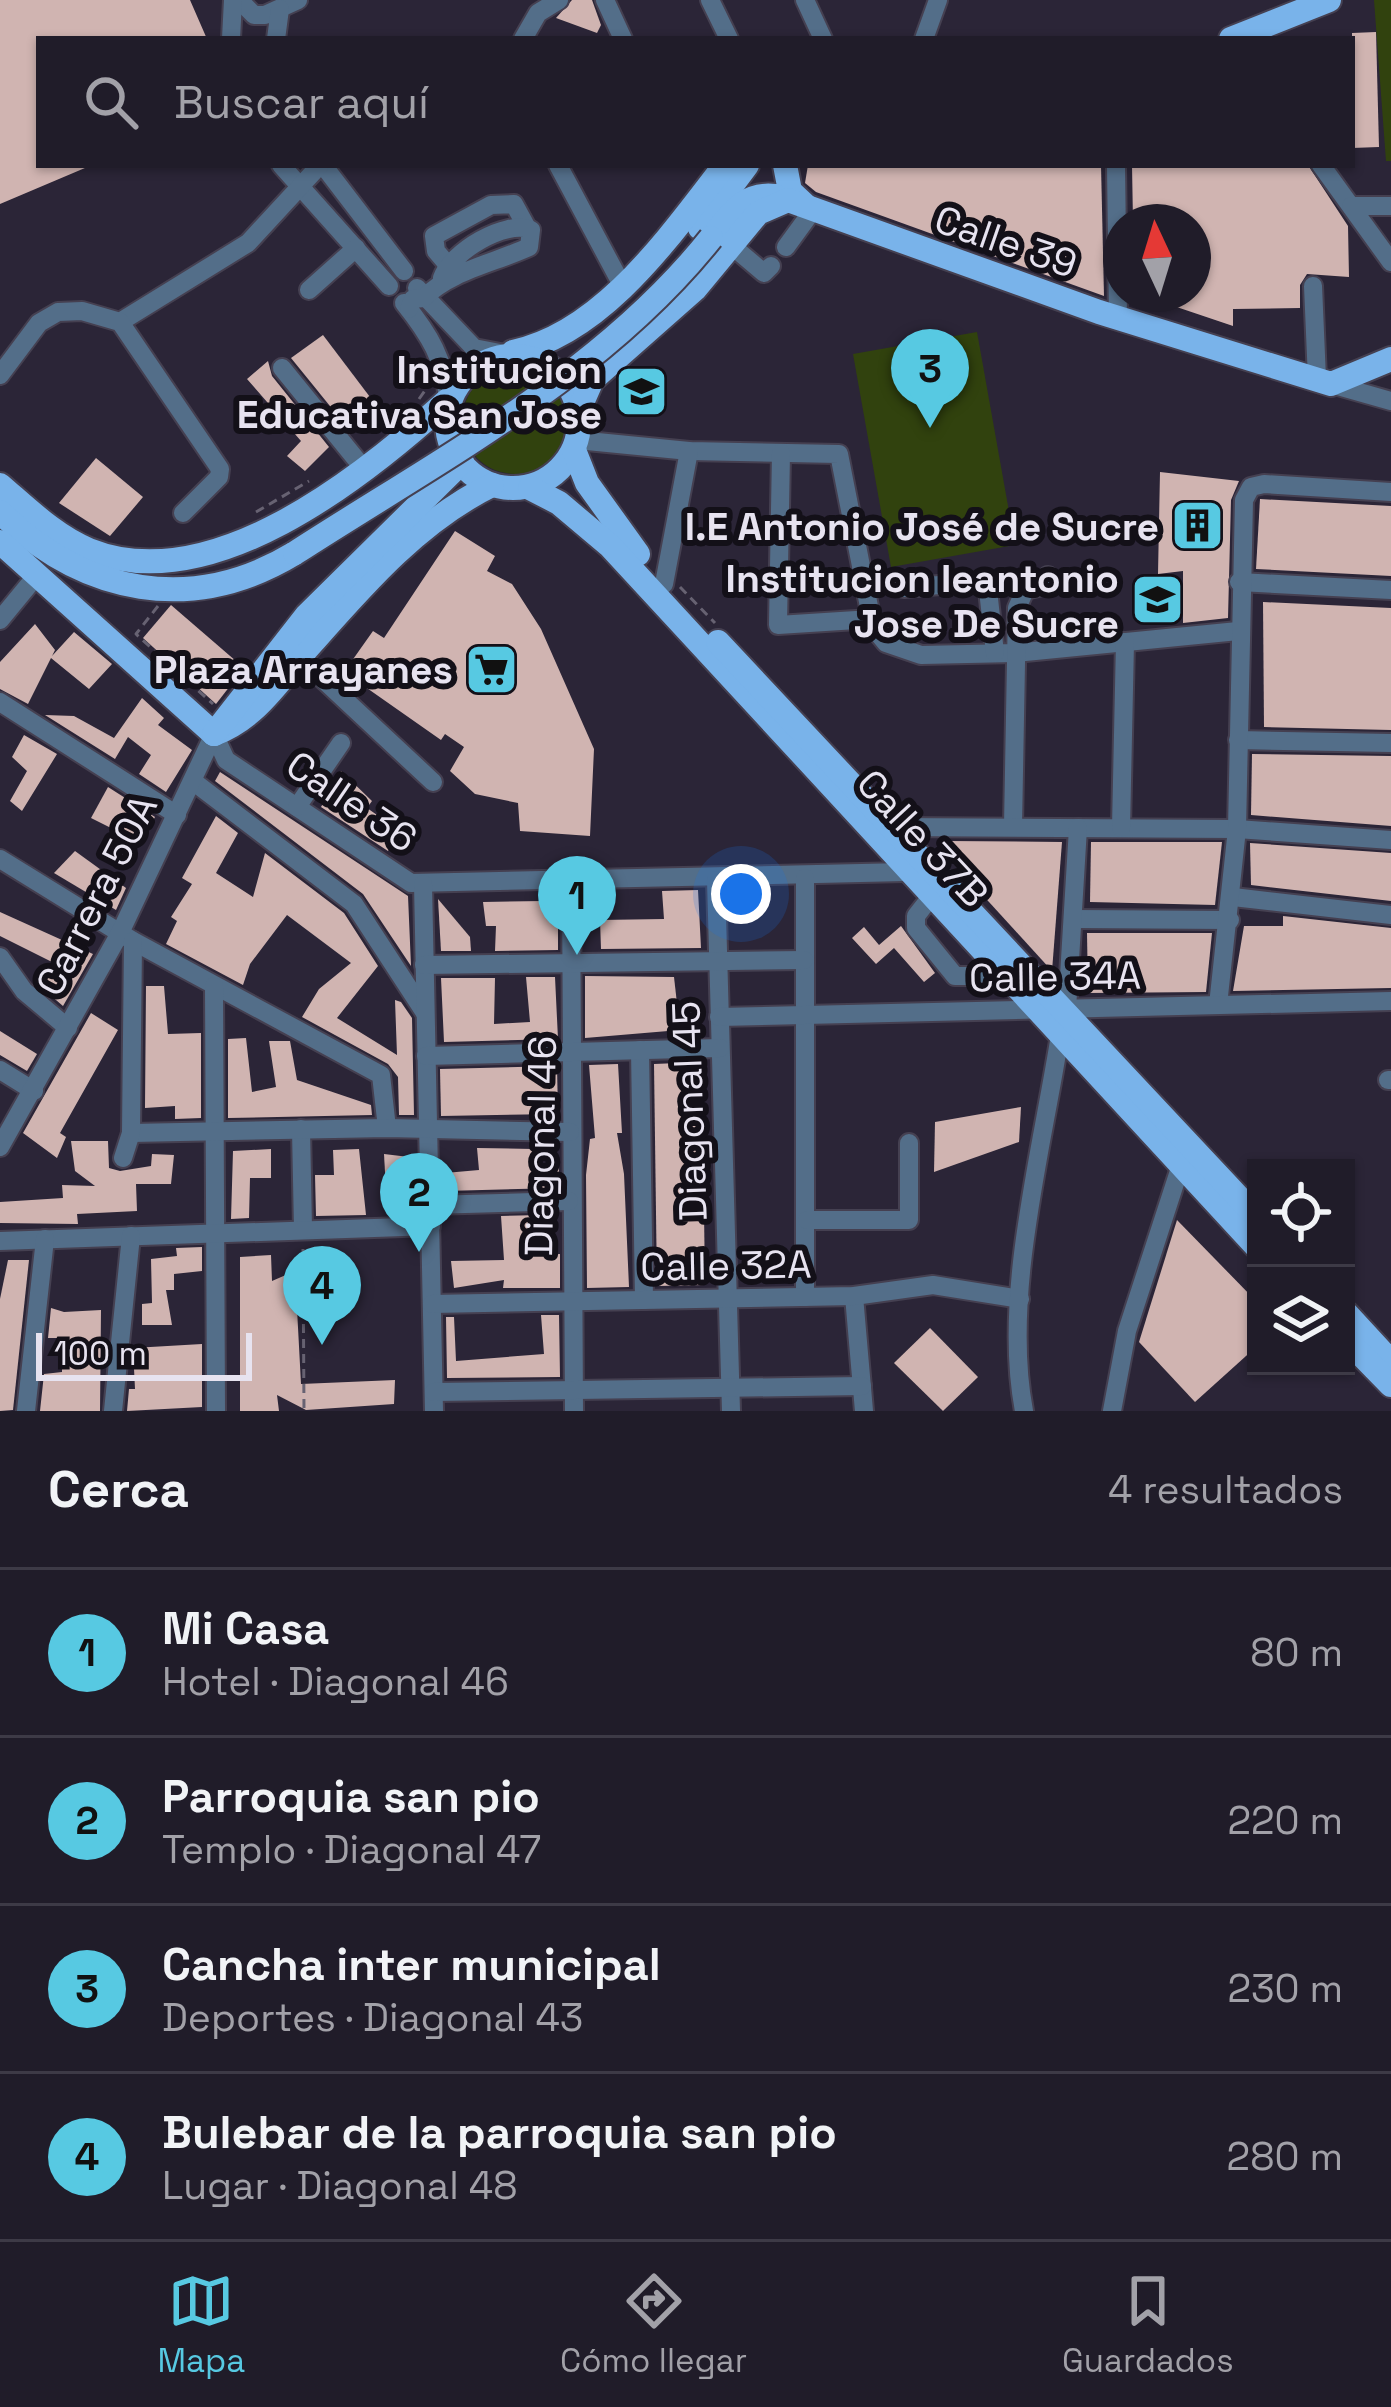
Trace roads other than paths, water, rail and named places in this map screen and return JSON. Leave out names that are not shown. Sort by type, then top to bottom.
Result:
[{"type":"main road","points":[[1250,36],[1293,29],[1329,0]]},
{"type":"main road","points":[[448,400],[462,462],[492,485],[530,488],[564,467],[576,445],[578,412],[592,380],[695,289],[746,168]]},
{"type":"main road","points":[[786,168],[790,191],[802,205]]},
{"type":"main road","points":[[90,551],[124,561],[172,564],[206,558],[242,543],[364,469],[448,400],[463,376],[505,354],[555,339],[622,285],[714,170]]},
{"type":"main road","points":[[0,484],[62,537],[124,569],[173,574],[231,568],[291,546],[600,351],[679,279],[749,199],[763,195],[802,205]]},
{"type":"main road","points":[[714,237],[758,213],[802,205]]},
{"type":"main road","name":"Calle 39","points":[[802,205],[1118,318],[1324,381]]},
{"type":"main road","points":[[505,354],[533,360],[557,374],[578,412]]},
{"type":"main road","points":[[1324,381],[1391,359]]},
{"type":"main road","name":"Calle 37B","points":[[576,445],[587,483],[618,532],[1247,1206]]},
{"type":"main road","name":"Carrera 50A","points":[[214,734],[308,615],[462,462]]},
{"type":"main road","points":[[214,734],[245,722],[299,657],[435,518],[492,485]]},
{"type":"main road","name":"Calle 37B","points":[[530,488],[560,503],[610,546],[905,872],[1247,1237]]},
{"type":"main road","points":[[0,512],[23,535],[76,570],[141,590],[210,589],[269,569],[291,546]]},
{"type":"main road","name":"Calle 36","points":[[0,542],[101,634],[138,648],[198,706],[214,734]]},
{"type":"main road","points":[[1355,1323],[1391,1362]]},
{"type":"main road","points":[[1355,1348],[1391,1385]]},
{"type":"street","points":[[236,0],[254,15],[289,4]]},
{"type":"street","points":[[231,36],[236,0]]},
{"type":"street","points":[[525,36],[538,13],[559,0]]},
{"type":"street","points":[[605,0],[622,36]]},
{"type":"street","points":[[710,0],[728,36]]},
{"type":"street","points":[[805,0],[822,36]]},
{"type":"street","points":[[925,36],[938,0]]},
{"type":"street","points":[[277,36],[289,4]]},
{"type":"street","points":[[282,168],[356,248],[474,348],[505,354]]},
{"type":"street","points":[[120,322],[248,242],[318,168]]},
{"type":"street","points":[[323,168],[407,292],[446,372],[448,400]]},
{"type":"street","points":[[559,168],[622,285]]},
{"type":"street","points":[[1116,168],[1118,318]]},
{"type":"street","points":[[1323,168],[1391,262]]},
{"type":"street","points":[[407,292],[445,271],[471,274],[529,247],[533,238],[514,204],[491,205],[434,236],[445,271]]},
{"type":"street","points":[[786,247],[802,205]]},
{"type":"street","points":[[1351,206],[1391,206]]},
{"type":"street","points":[[714,237],[764,274],[771,266]]},
{"type":"street","points":[[309,290],[356,248]]},
{"type":"street","points":[[1313,286],[1324,381]]},
{"type":"street","points":[[0,375],[39,323],[58,312],[82,310],[120,322],[220,469],[219,477],[182,513]]},
{"type":"street","points":[[282,368],[364,469]]},
{"type":"street","name":"Calle 39","points":[[1324,381],[1391,401]]},
{"type":"street","points":[[576,445],[831,453],[844,460],[872,620],[886,643],[904,651],[1005,653],[1238,631]]},
{"type":"street","points":[[664,584],[689,451]]},
{"type":"street","points":[[781,454],[778,625],[872,620]]},
{"type":"street","points":[[1218,1005],[1237,829],[1244,500],[1251,488],[1264,484],[1391,492]]},
{"type":"street","points":[[0,620],[37,575]]},
{"type":"street","points":[[1005,653],[1020,596],[1042,586],[1048,576]]},
{"type":"street","points":[[904,588],[986,581],[1005,653],[1013,826]]},
{"type":"street","points":[[1239,583],[1391,590]]},
{"type":"street","points":[[1121,828],[1126,642]]},
{"type":"street","points":[[299,657],[433,782]]},
{"type":"street","points":[[0,702],[177,815]]},
{"type":"street","name":"Carrera 50A","points":[[0,1147],[126,937],[214,734]]},
{"type":"street","name":"Calle 36","points":[[214,734],[226,760],[395,877],[424,884],[905,872]]},
{"type":"street","points":[[1238,740],[1391,743]]},
{"type":"street","points":[[297,807],[341,743]]},
{"type":"street","points":[[194,782],[354,904],[425,1013]]},
{"type":"street","points":[[892,827],[1237,829],[1391,840]]},
{"type":"street","points":[[1067,1009],[1078,827]]},
{"type":"street","points":[[0,859],[126,937],[381,1075],[387,1128]]},
{"type":"street","points":[[805,878],[806,1297]]},
{"type":"street","name":"Diagonal 45","points":[[716,880],[731,1411]]},
{"type":"street","name":"Diagonal 46","points":[[572,881],[569,1201],[574,1411]]},
{"type":"street","points":[[424,884],[434,1401],[574,1390],[862,1386]]},
{"type":"street","points":[[1233,897],[1391,914]]},
{"type":"street","points":[[930,898],[916,916],[916,928],[956,976]]},
{"type":"street","points":[[1075,919],[1230,920]]},
{"type":"street","points":[[123,1158],[130,1133],[126,937]]},
{"type":"street","points":[[0,957],[25,991],[68,1028]]},
{"type":"street","points":[[424,965],[804,960]]},
{"type":"street","points":[[956,976],[975,976],[992,965]]},
{"type":"street","points":[[938,1012],[956,976]]},
{"type":"street","points":[[214,986],[216,1411]]},
{"type":"street","name":"Calle 34A","points":[[719,1017],[1391,1001]]},
{"type":"street","points":[[1024,1411],[1018,1382],[1020,1299],[1060,1036]]},
{"type":"street","points":[[426,1057],[720,1048]]},
{"type":"street","points":[[640,1050],[644,1300]]},
{"type":"street","points":[[0,1070],[34,1091]]},
{"type":"street","points":[[130,1133],[387,1128],[570,1132]]},
{"type":"street","points":[[301,1129],[303,1229]]},
{"type":"street","points":[[807,1220],[909,1220],[909,1143]]},
{"type":"street","points":[[1112,1411],[1127,1331],[1180,1168]]},
{"type":"street","points":[[430,1204],[569,1201]]},
{"type":"street","points":[[0,1240],[430,1226]]},
{"type":"street","points":[[113,1411],[130,1235]]},
{"type":"street","points":[[26,1411],[45,1239]]},
{"type":"street","name":"Calle 32A","points":[[432,1304],[854,1296],[933,1285],[1020,1299]]},
{"type":"street","points":[[854,1296],[864,1411]]},
{"type":"place","name":"Institucion Educativa San Jose","points":[[641,391]]},
{"type":"place","name":"Cancha inter municipal","points":[[930,428]]},
{"type":"place","name":"I.E Antonio José de Sucre","points":[[1198,526]]},
{"type":"place","name":"Institucion Ieantonio Jose De Sucre","points":[[1158,600]]},
{"type":"place","name":"Plaza Arrayanes","points":[[492,669]]},
{"type":"place","name":"Mi Casa","points":[[577,955]]},
{"type":"place","name":"Parroquia san pio","points":[[419,1252]]},
{"type":"place","name":"Bulebar de la parroquia san pio","points":[[322,1345]]}]
